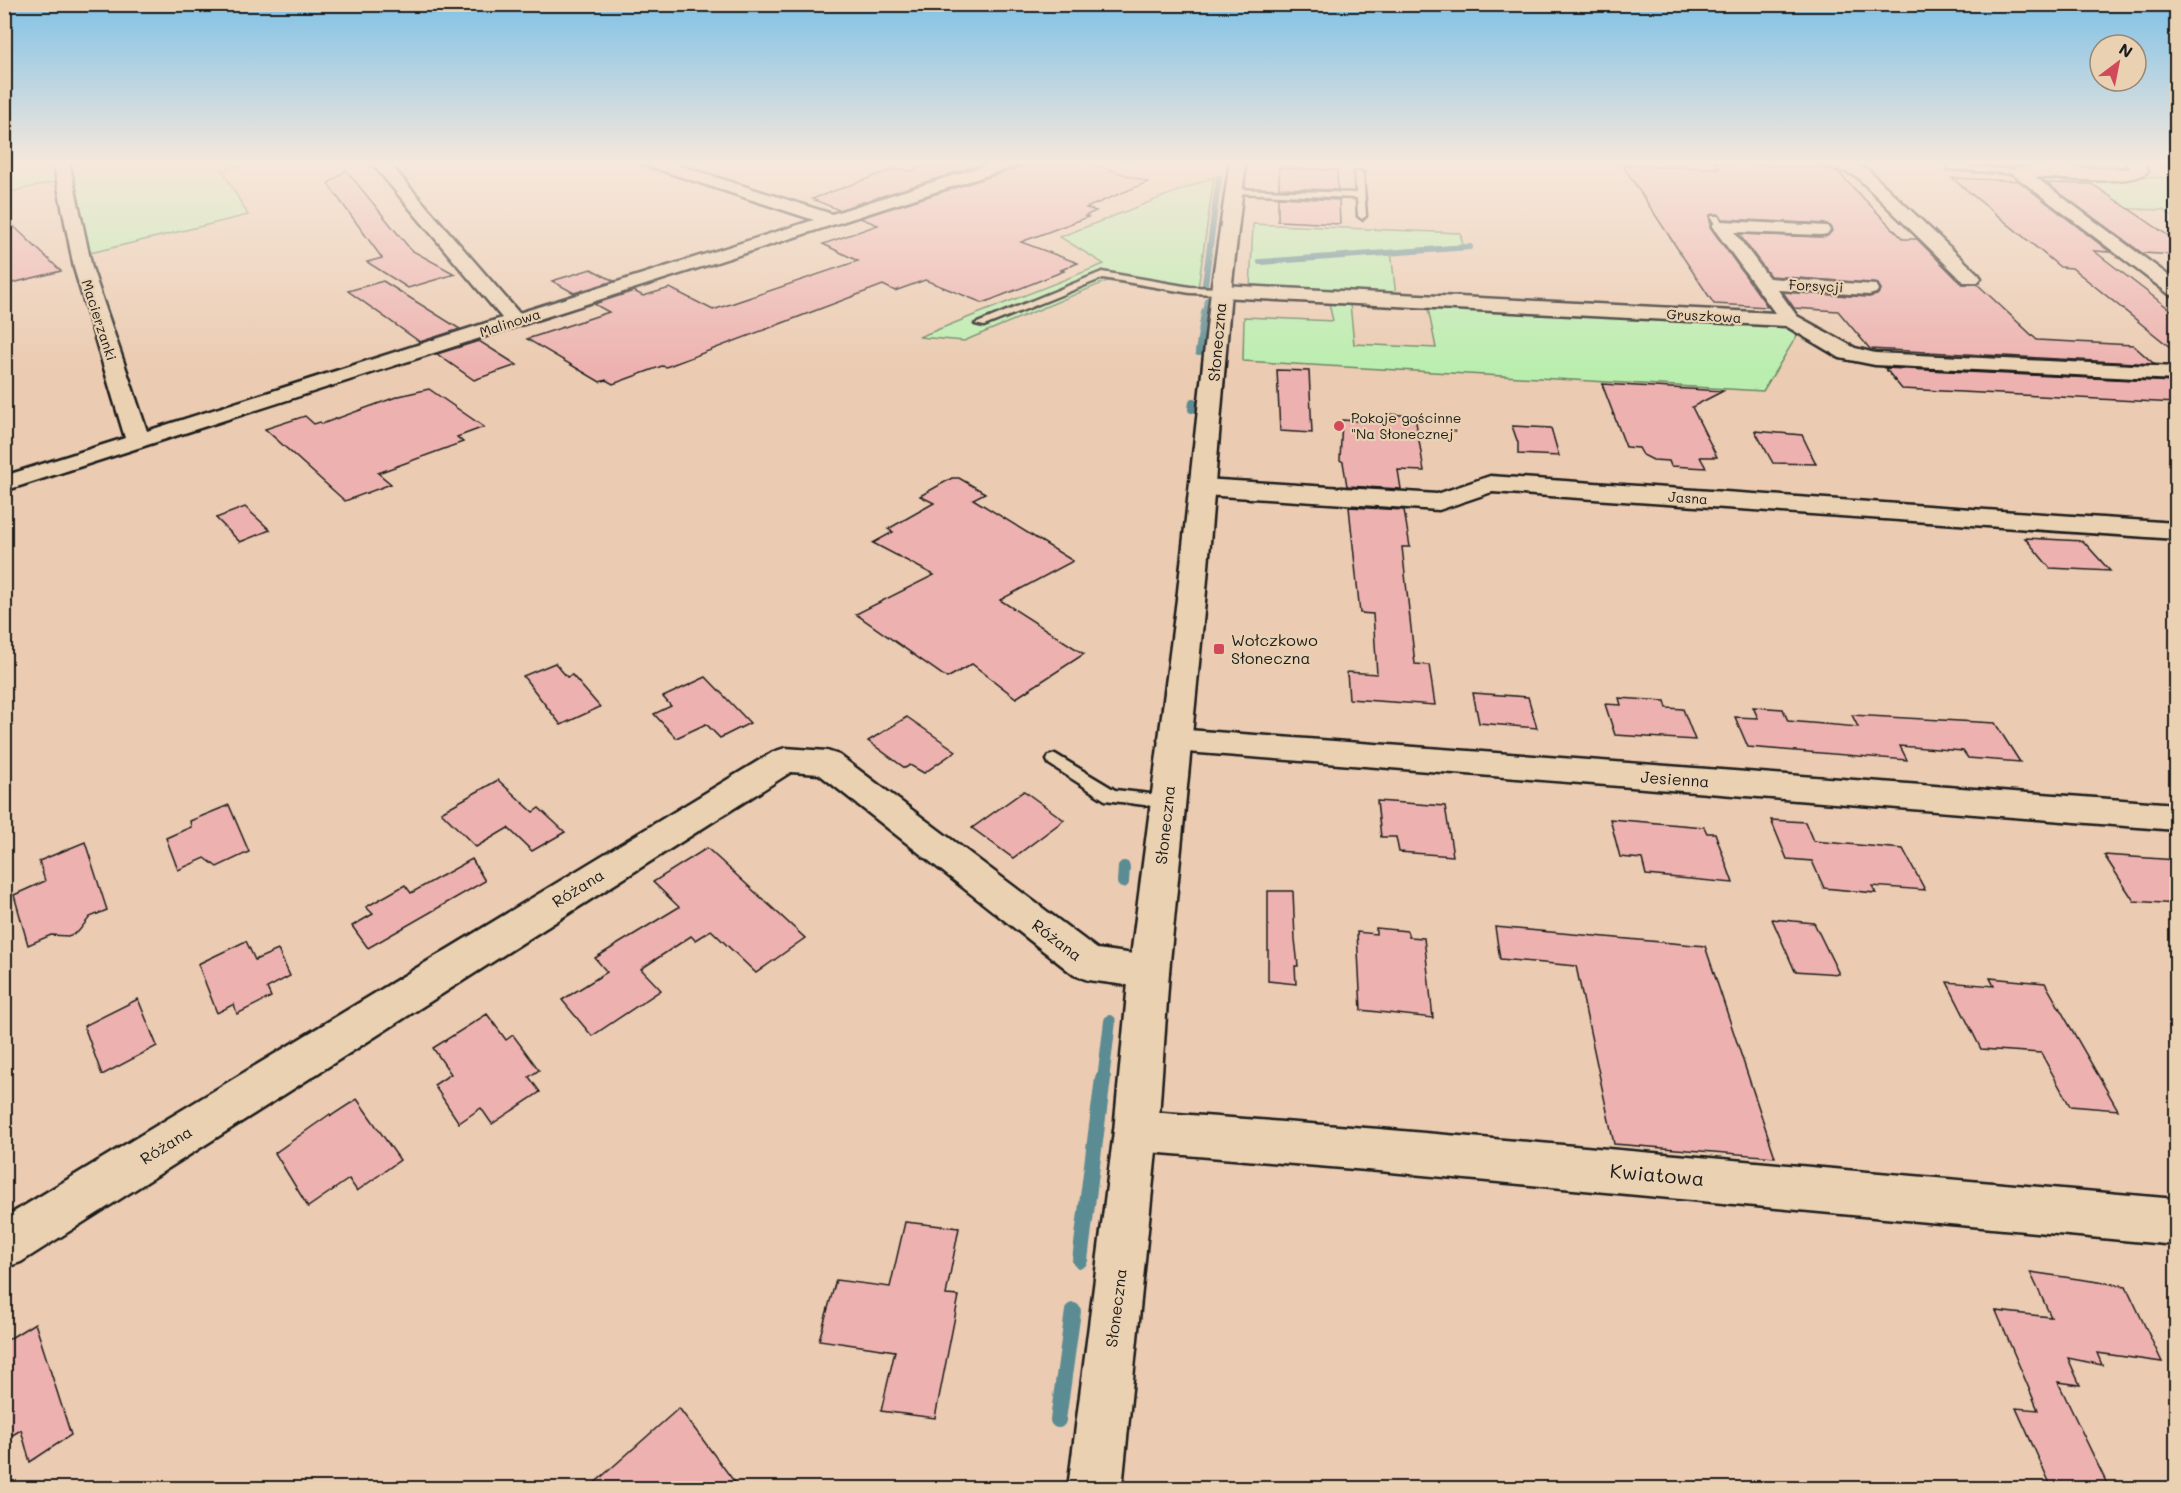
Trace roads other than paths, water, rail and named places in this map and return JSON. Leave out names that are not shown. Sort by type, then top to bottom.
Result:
[{"type":"street","name":"Macierzanki","points":[[75,231],[83,268],[138,441]]},
{"type":"street","points":[[438,231],[516,322]]},
{"type":"street","name":"Malinowa","points":[[4,484],[800,231]]},
{"type":"street","name":"Słoneczna","points":[[1095,1488],[1136,1131],[1149,972],[1229,231]]},
{"type":"street","name":"Forsycji","points":[[1724,231],[1790,320]]},
{"type":"street","points":[[1922,231],[1971,278]]},
{"type":"street","points":[[2097,231],[2176,290]]},
{"type":"street","name":"Forsycji","points":[[1763,284],[1869,289]]},
{"type":"street","name":"Gruszkowa","points":[[1221,291],[1790,320],[1848,353],[1875,359],[2176,374]]},
{"type":"street","name":"Jasna","points":[[1203,487],[1439,502],[1490,484],[2176,531]]},
{"type":"street","name":"Jesienna","points":[[1174,740],[2176,817]]},
{"type":"street","name":"Różana","points":[[4,1245],[785,760],[826,763],[1088,964],[1149,972]]},
{"type":"street","name":"Kwiatowa","points":[[1136,1131],[1380,1150],[2176,1222]]},
{"type":"lane","points":[[980,324],[1102,275],[1190,290],[1221,291]]},
{"type":"lane","points":[[1056,760],[1111,796],[1167,802]]},
{"type":"waterway","points":[[1205,284],[1212,231]]},
{"type":"waterway","points":[[1260,262],[1470,247],[1464,247]]},
{"type":"waterway","points":[[1205,313],[1207,300]]},
{"type":"waterway","points":[[1199,352],[1205,312]]},
{"type":"waterway","points":[[1192,409],[1193,402]]},
{"type":"waterway","points":[[1123,882],[1124,867]]},
{"type":"waterway","points":[[1103,1080],[1110,1021]]},
{"type":"waterway","points":[[1080,1260],[1103,1078]]},
{"type":"waterway","points":[[1058,1420],[1073,1311]]},
{"type":"place","name":"Pokoje gościnne \"Na Słonecznej\"","points":[[1339,426]]},
{"type":"place","name":"Wołczkowo Słoneczna","points":[[1219,649]]}]
